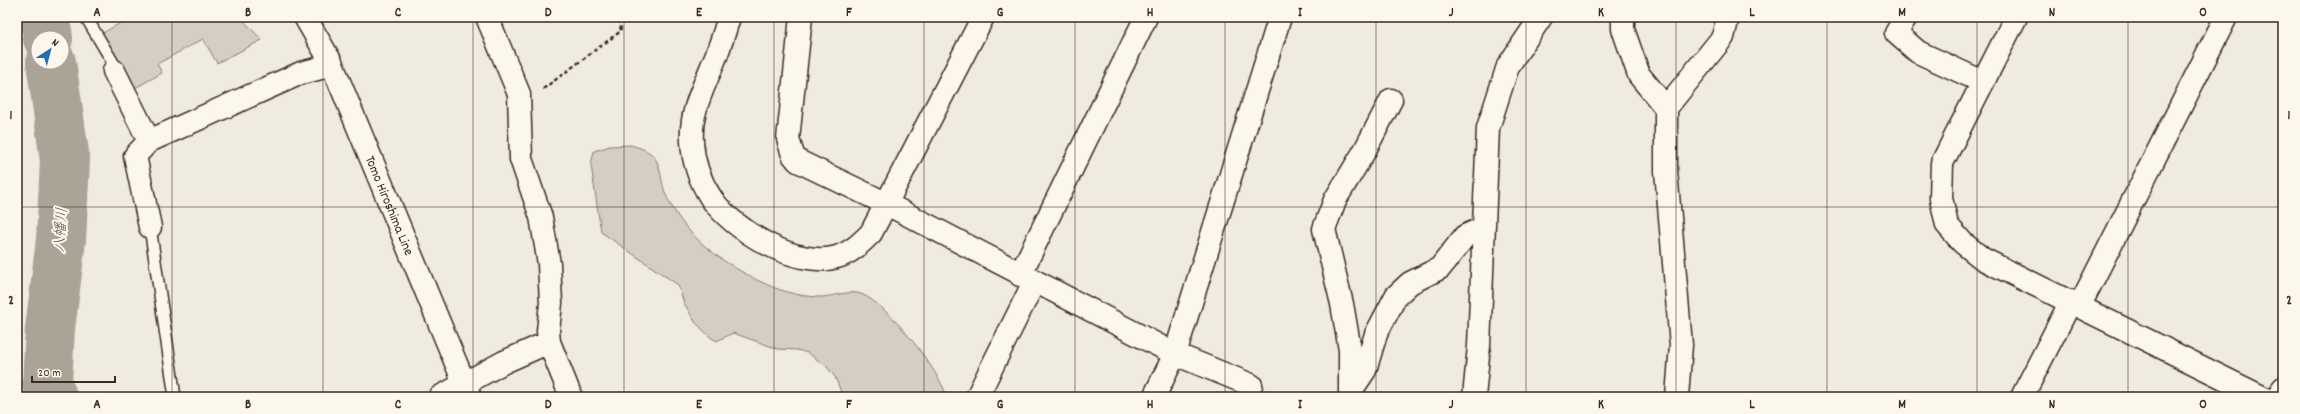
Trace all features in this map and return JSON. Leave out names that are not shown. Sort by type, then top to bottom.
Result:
[{"type":"street","name":"Tomo Hiroshima Line","points":[[305,17],[331,62],[467,390]]},
{"type":"street","points":[[487,17],[519,94],[521,160],[541,217],[549,264],[551,303],[548,331],[550,342],[571,397]]},
{"type":"street","points":[[729,17],[720,45],[698,98],[691,127],[693,153],[698,172],[705,189],[719,208],[742,228],[791,255],[814,260],[837,258],[861,243],[871,233],[983,17]]},
{"type":"street","points":[[801,17],[788,139],[793,155],[798,161],[887,204],[1175,354],[1251,385]]},
{"type":"street","points":[[977,397],[1027,278],[1146,17]]},
{"type":"street","points":[[1154,397],[1175,354],[1280,17]]},
{"type":"street","points":[[1474,397],[1479,346],[1488,128],[1508,66],[1541,17]]},
{"type":"street","points":[[1623,17],[1623,30],[1639,75],[1666,108]]},
{"type":"street","points":[[1677,397],[1681,345],[1666,171],[1666,108],[1723,38],[1728,17]]},
{"type":"street","points":[[1906,17],[1896,33],[1918,52],[1983,82]]},
{"type":"street","points":[[2016,17],[1942,163],[1941,198],[1947,225],[1963,243],[1983,259],[2076,303],[2262,397]]},
{"type":"street","points":[[2022,397],[2076,303],[2226,17]]},
{"type":"street","points":[[150,227],[135,156],[149,141],[294,76],[317,69],[331,62]]},
{"type":"street","points":[[114,71],[149,141]]},
{"type":"street","points":[[1350,394],[1350,350],[1342,304],[1324,229],[1335,200],[1364,152],[1391,100]]},
{"type":"street","points":[[1350,394],[1365,370],[1376,334],[1396,296],[1410,283],[1440,268],[1465,236],[1483,228]]},
{"type":"street","points":[[440,397],[467,390],[504,362],[550,342]]},
{"type":"street","points":[[2278,397],[2283,388]]},
{"type":"lane","points":[[86,17],[115,66],[114,71]]},
{"type":"lane","points":[[150,227],[175,397]]},
{"type":"path","points":[[519,94],[542,89],[554,82],[621,31],[619,17]]},
{"type":"shaded area","points":[[131,17],[240,17],[262,40],[217,63],[203,39],[157,64],[162,73],[135,88],[101,34]]},
{"type":"shaded area","points":[[631,145],[641,148],[653,155],[657,161],[665,193],[670,204],[691,233],[709,250],[751,277],[785,291],[822,297],[857,293],[872,300],[898,323],[911,339],[934,371],[947,397],[843,397],[835,377],[826,366],[808,353],[797,350],[778,349],[733,333],[717,341],[710,337],[695,322],[684,303],[678,285],[601,232],[591,165],[594,151],[610,146]]},
{"type":"waterway","name":"八幡川","points":[[45,17],[47,30]]},
{"type":"waterway","name":"八幡川","points":[[52,70],[65,160],[61,240],[50,329],[47,384],[52,397]]}]
